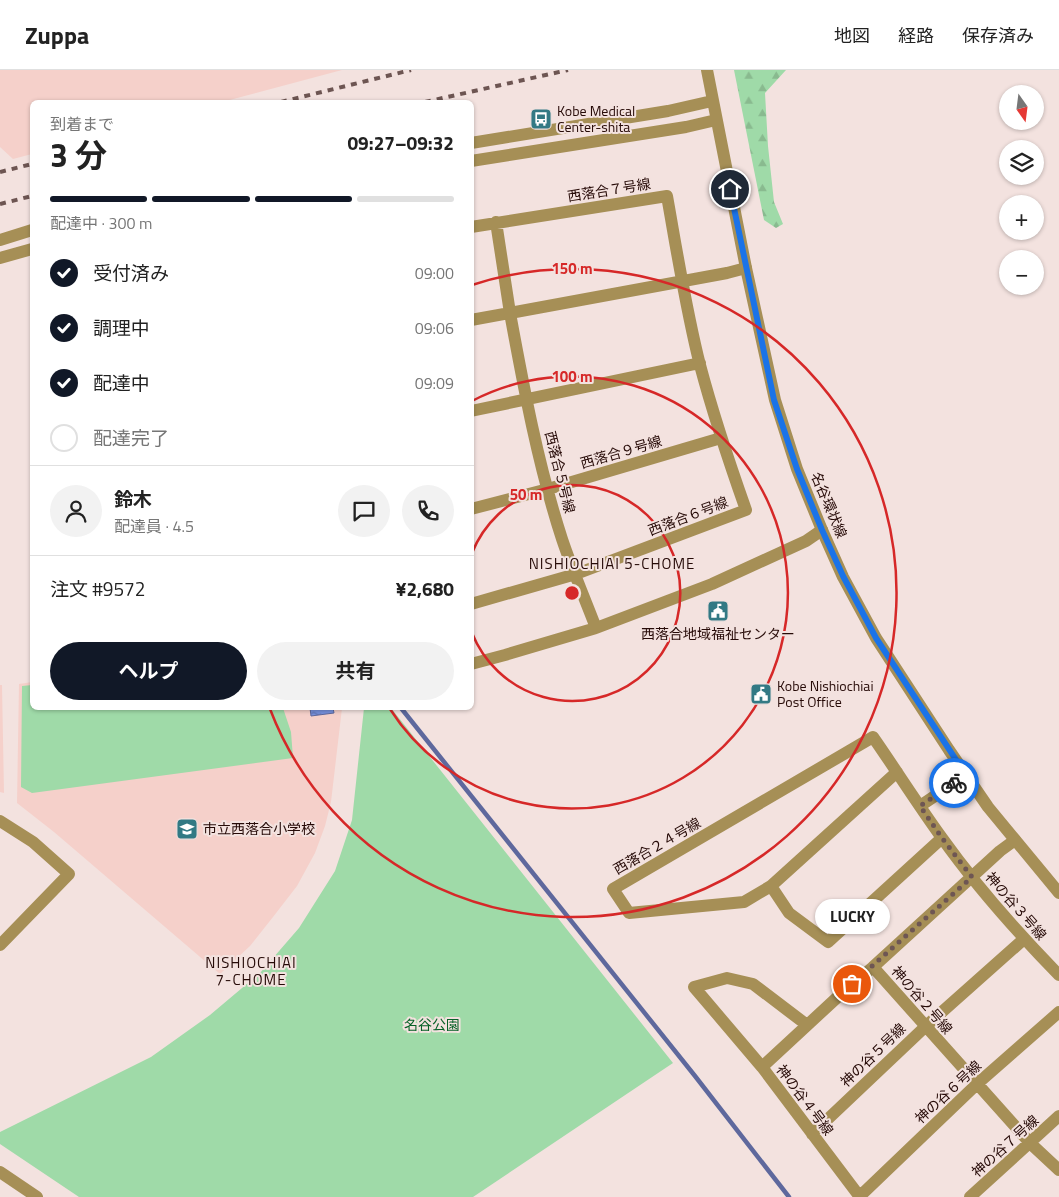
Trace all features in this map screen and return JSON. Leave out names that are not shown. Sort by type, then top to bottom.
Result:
[{"type":"street","name":"名谷環状線","points":[[707,70],[774,400],[797,469],[822,530],[843,576],[876,638],[988,807],[1059,893]]},
{"type":"street","points":[[474,143],[712,102]]},
{"type":"street","points":[[474,161],[716,120]]},
{"type":"street","name":"西落合７号線","points":[[474,226],[667,196],[682,281]]},
{"type":"street","name":"西落合５号線","points":[[496,222],[526,400],[562,540],[596,628]]},
{"type":"street","points":[[0,240],[30,231]]},
{"type":"street","points":[[0,258],[30,250]]},
{"type":"street","points":[[474,319],[728,273],[746,268]]},
{"type":"street","name":"西落合６号線","points":[[474,603],[576,574],[746,510],[721,438],[700,363],[682,281]]},
{"type":"street","points":[[474,410],[700,363]]},
{"type":"street","name":"西落合９号線","points":[[474,508],[548,489],[721,438]]},
{"type":"street","points":[[474,663],[596,628],[712,584],[806,540],[822,530]]},
{"type":"street","name":"西落合２４号線","points":[[898,772],[771,886],[744,902],[629,913],[613,889],[873,737],[898,772],[942,838],[972,877]]},
{"type":"street","points":[[920,806],[966,775]]},
{"type":"street","points":[[0,821],[33,842],[69,874],[0,945]]},
{"type":"street","points":[[771,886],[789,913],[828,942],[942,838]]},
{"type":"street","name":"神の谷２号線","points":[[1015,840],[1000,851],[873,967],[1030,1143],[1059,1170]]},
{"type":"street","name":"神の谷３号線","points":[[972,877],[1024,940],[1059,975]]},
{"type":"street","name":"神の谷５号線","points":[[812,1134],[924,1026],[1024,940]]},
{"type":"street","name":"神の谷４号線","points":[[860,1197],[762,1067],[873,967]]},
{"type":"street","points":[[762,1067],[694,987],[727,978],[753,984],[807,1025]]},
{"type":"street","name":"神の谷６号線","points":[[860,1197],[977,1084],[1059,1012]]},
{"type":"street","name":"神の谷７号線","points":[[970,1197],[1059,1116]]},
{"type":"street","points":[[0,1172],[37,1197]]},
{"type":"shaded area","points":[[0,70],[342,70],[230,100],[30,100],[30,155],[13,159],[0,147]]},
{"type":"shaded area","name":"市立西落合小学校","points":[[30,682],[30,710],[342,710],[331,802],[315,853],[297,886],[273,917],[250,946],[220,974],[54,832],[17,803],[19,684]]},
{"type":"shaded area","points":[[0,685],[2,685],[4,793],[0,792]]},
{"type":"green space","points":[[734,70],[786,70],[765,93],[774,202],[783,224],[776,228],[764,220]]},
{"type":"green space","points":[[30,685],[30,710],[284,710],[291,732],[293,758],[32,793],[21,787],[22,686]]},
{"type":"green space","name":"名谷公園","points":[[364,710],[393,710],[673,1063],[473,1197],[79,1197],[0,1144],[0,1132],[151,1057],[210,1015],[260,973],[299,928],[335,871],[352,820]]},
{"type":"water","points":[[310,710],[333,710],[334,713],[311,716]]},
{"type":"waterway","points":[[403,710],[695,1076],[789,1197]]},
{"type":"railway","points":[[289,100],[411,70]]},
{"type":"railway","points":[[434,100],[568,70]]},
{"type":"railway","points":[[0,172],[30,164]]},
{"type":"railway","points":[[0,204],[30,196]]},
{"type":"way so far","points":[[852,984],[972,877],[920,806],[954,783]]},
{"type":"place","name":"Kobe Medical Center-shita","points":[[541,119]]},
{"type":"place","name":"西落合地域福祉センター","points":[[718,611]]},
{"type":"place","name":"Kobe Nishiochiai Post Office","points":[[761,694]]},
{"type":"place","name":"市立西落合小学校","points":[[187,829]]},
{"type":"place","name":"LUCKY","points":[[852,984]]},
{"type":"district","name":"NISHIOCHIAI 5-CHOME","points":[[612,564]]},
{"type":"district","name":"NISHIOCHIAI 7-CHOME","points":[[251,972]]},
{"type":"route","points":[[730,189],[774,400],[797,469],[843,576],[876,638],[966,775],[954,783]]}]
